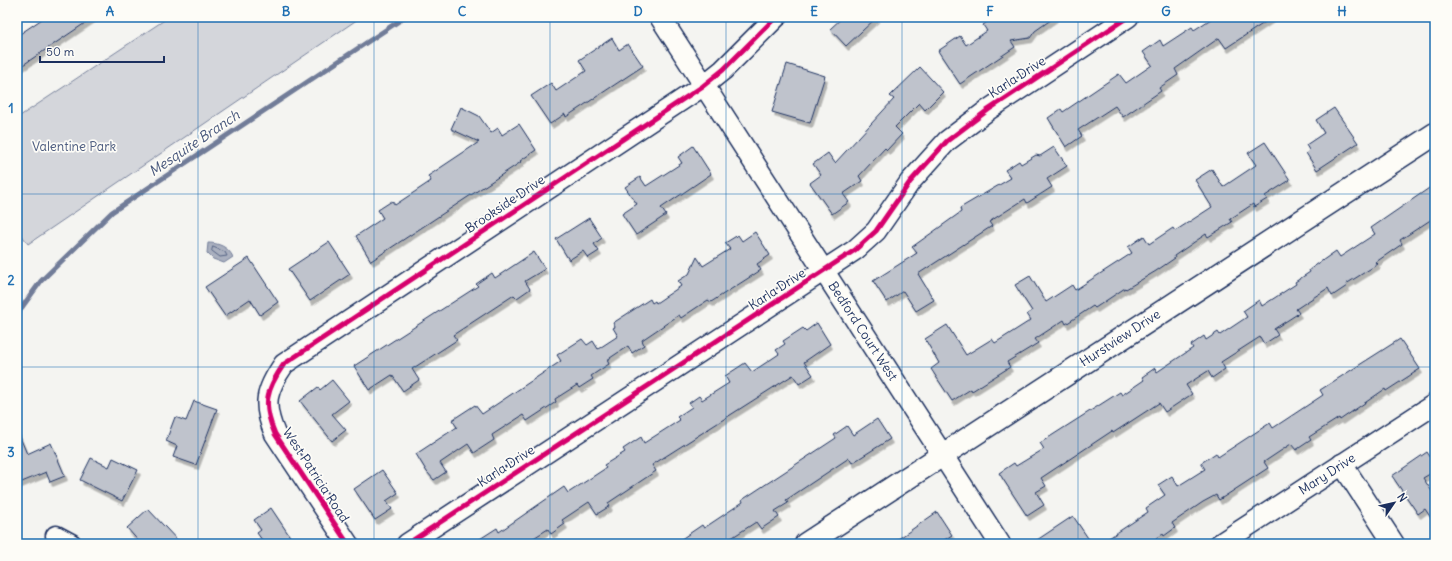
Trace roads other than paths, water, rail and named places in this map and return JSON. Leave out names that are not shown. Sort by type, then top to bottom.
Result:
[{"type":"street","name":"Bedford Court West","points":[[660,17],[703,86],[825,271],[1000,544]]},
{"type":"street","name":"Brookside Drive","points":[[268,418],[266,401],[272,381],[284,364],[703,86],[723,70],[776,17]]},
{"type":"street","name":"Karla Drive","points":[[407,544],[855,250],[876,231],[922,168],[947,141],[963,128],[1128,17]]},
{"type":"street","name":"Hurstview Drive","points":[[806,544],[1435,134]]},
{"type":"street","name":"Mary Drive","points":[[1220,544],[1435,404]]},
{"type":"street","name":"West Patricia Road","points":[[268,418],[275,434],[348,544]]},
{"type":"street","points":[[1342,464],[1394,544]]},
{"type":"water","points":[[208,243],[223,246],[233,257],[224,263],[213,259],[207,253]]},
{"type":"waterway","name":"Mesquite Branch","points":[[17,314],[41,281],[112,212],[405,17]]},
{"type":"park label","name":"Valentine Park","points":[[74,146]]}]
